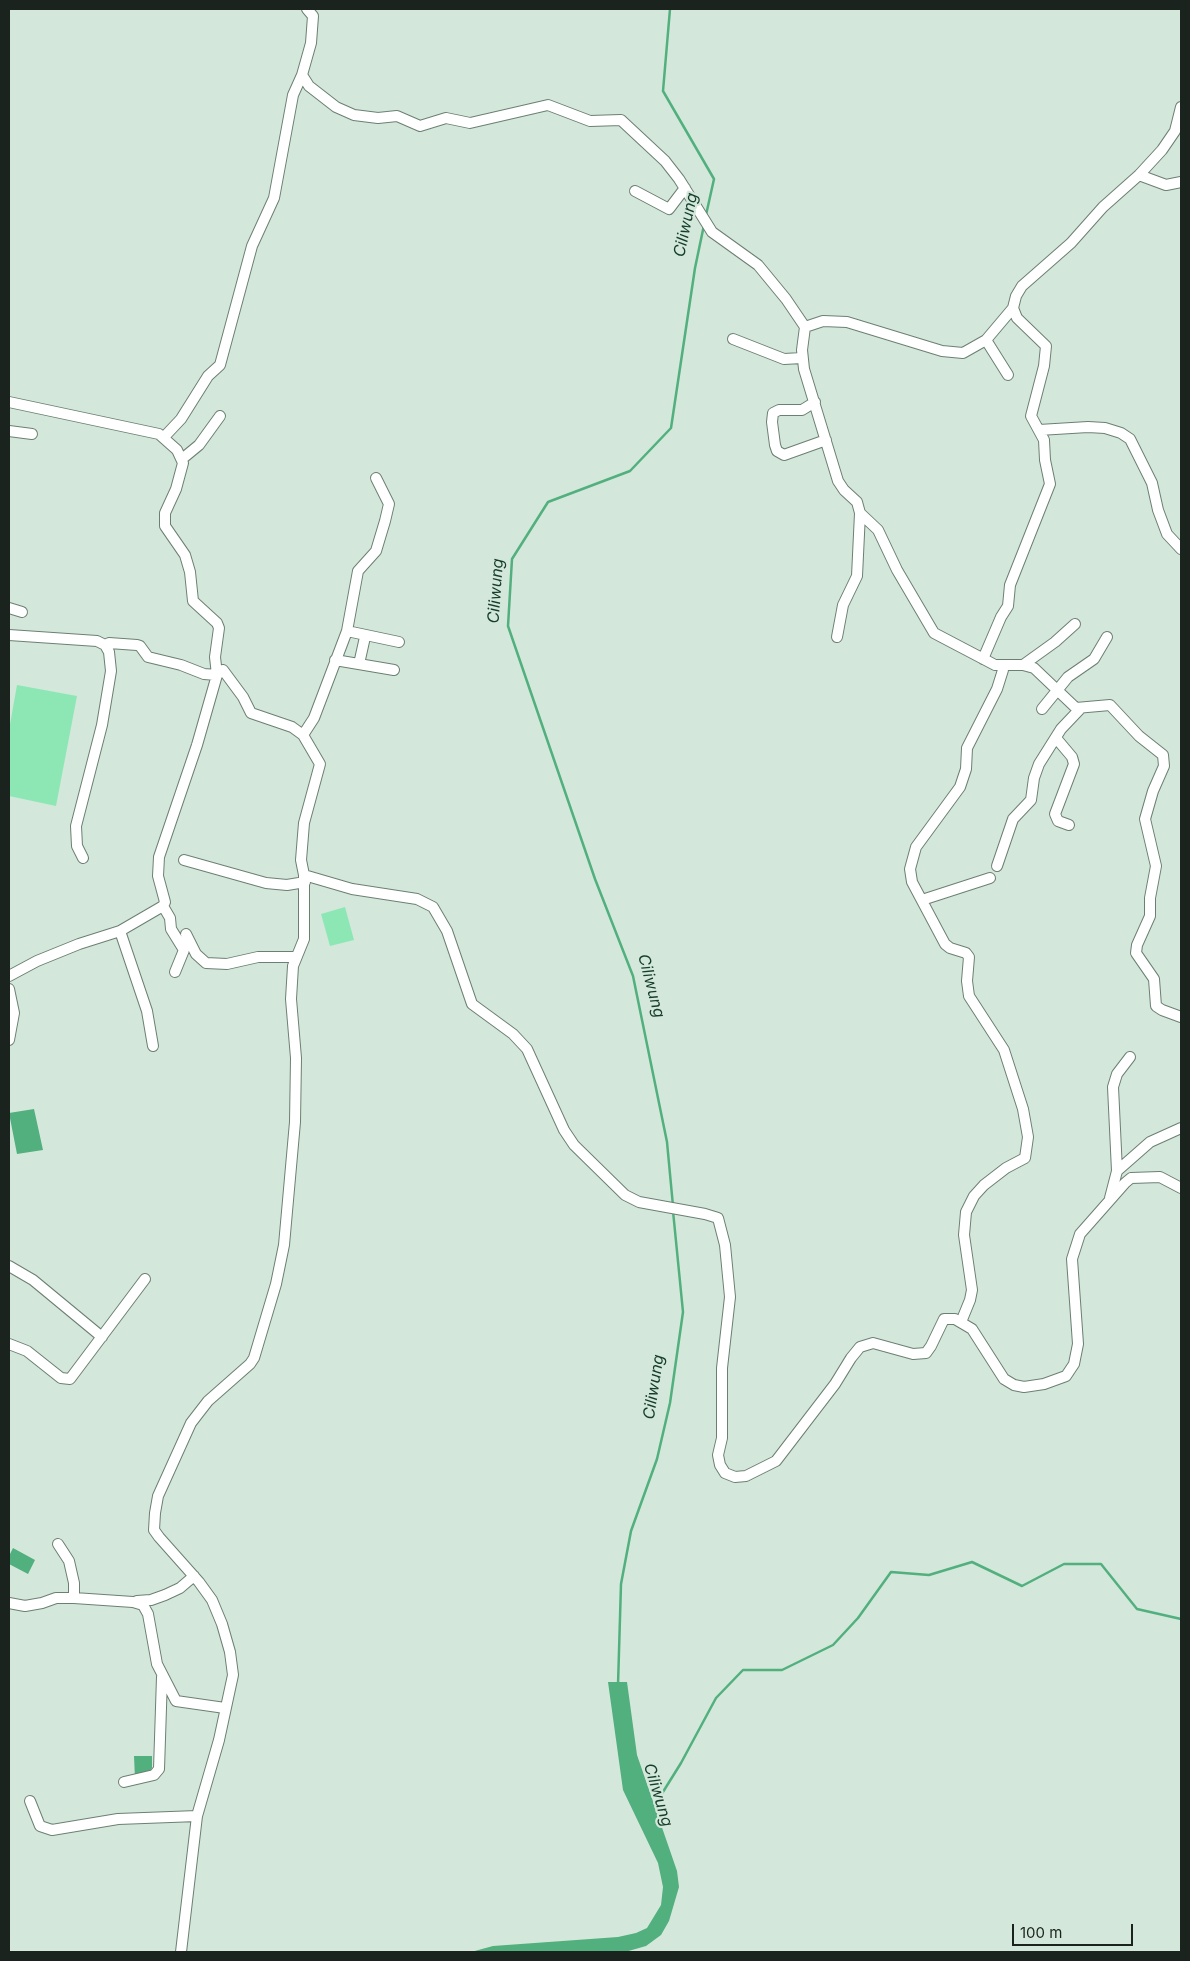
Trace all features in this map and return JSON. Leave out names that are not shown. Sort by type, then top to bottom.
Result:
[{"type":"street","points":[[165,436],[181,419],[208,376],[220,365],[252,246],[274,198],[283,158],[284,138],[293,95],[302,75],[311,43],[313,16],[308,9]]},
{"type":"street","points":[[302,75],[309,86],[348,113],[378,118],[397,116],[420,126],[446,118],[470,123],[548,105],[590,121],[621,120],[665,161],[685,188],[712,232],[758,265],[786,299],[804,327],[802,358],[805,374],[838,481],[844,490],[857,502],[860,513],[860,545],[857,576],[843,605],[837,637]]},
{"type":"street","points":[[804,327],[822,321],[853,323],[956,353],[968,351],[986,340],[1008,317],[1022,286],[1071,243],[1166,145],[1178,124],[1181,106]]},
{"type":"street","points":[[1139,175],[1166,185],[1181,182]]},
{"type":"street","points":[[635,192],[669,209],[685,188]]},
{"type":"street","points":[[983,659],[1001,617],[1008,606],[1010,586],[1050,488],[1044,440],[1034,424],[1031,414],[1044,366],[1046,346],[1019,322],[1013,308]]},
{"type":"street","points":[[734,339],[784,359],[802,358]]},
{"type":"street","points":[[986,340],[1008,375]]},
{"type":"street","points":[[9,402],[82,416],[165,436],[184,463],[176,489],[165,513],[165,526],[185,555],[190,572],[194,601],[220,628],[215,657],[217,675],[197,745],[159,857],[158,876],[165,902],[163,906],[120,931],[86,941],[37,961],[9,976]]},
{"type":"street","points":[[815,402],[802,410],[779,410],[773,413],[772,422],[775,445],[778,451],[784,455],[826,440]]},
{"type":"street","points":[[182,459],[198,445],[220,416]]},
{"type":"street","points":[[1039,430],[1088,427],[1105,428],[1121,433],[1130,439],[1152,483],[1158,510],[1167,534],[1181,550]]},
{"type":"street","points":[[9,431],[32,434]]},
{"type":"street","points":[[303,735],[314,718],[346,631],[358,571],[376,551],[389,504],[376,478]]},
{"type":"street","points":[[860,513],[878,530],[904,585],[934,633],[983,659],[1001,666],[1023,665],[1038,672],[1068,702],[1080,709],[1110,704],[1139,736],[1160,751],[1164,758],[1164,766],[1153,791],[1145,818],[1156,866],[1150,898],[1150,916],[1137,945],[1136,953],[1154,979],[1156,1006],[1181,1017]]},
{"type":"street","points":[[9,608],[22,612]]},
{"type":"street","points":[[1023,665],[1055,642],[1075,624]]},
{"type":"street","points":[[346,631],[365,637],[399,642]]},
{"type":"street","points":[[9,635],[97,641],[105,645],[110,658],[110,682],[102,725],[76,826],[78,846],[83,858]]},
{"type":"street","points":[[358,664],[365,637]]},
{"type":"street","points":[[1042,709],[1068,677],[1094,659],[1107,637]]},
{"type":"street","points":[[105,645],[108,643],[137,644],[148,657],[181,664],[204,674],[217,675],[223,670],[243,697],[251,713],[292,728],[303,735],[320,764],[304,823],[302,860],[304,878],[304,939],[296,957],[292,973],[291,1000],[296,1058],[295,1122],[284,1245],[276,1284],[254,1358],[250,1364],[208,1401],[191,1423],[158,1496],[155,1514],[154,1530],[212,1600],[222,1624],[230,1652],[233,1675],[219,1740],[197,1816],[182,1952]]},
{"type":"street","points":[[335,660],[394,670]]},
{"type":"street","points":[[961,1322],[972,1290],[964,1235],[966,1212],[974,1196],[984,1185],[1006,1168],[1025,1158],[1028,1137],[1023,1109],[1004,1050],[969,996],[967,981],[969,957],[966,953],[945,944],[911,875],[913,853],[960,787],[966,769],[966,748],[997,689],[1003,670],[1001,666]]},
{"type":"street","points":[[997,866],[1013,819],[1031,800],[1036,773],[1056,738],[1080,709]]},
{"type":"street","points":[[1056,738],[1072,757],[1074,764],[1055,814],[1058,821],[1070,825]]},
{"type":"street","points":[[184,860],[266,883],[287,885],[304,878],[352,890],[417,899],[433,907],[450,937],[470,1000],[475,1007],[513,1034],[527,1048],[574,1146],[625,1195],[639,1202],[706,1214],[718,1218],[727,1258],[730,1297],[722,1368],[722,1438],[718,1455],[722,1470],[729,1476],[753,1474],[769,1466],[782,1455],[811,1413],[836,1384],[855,1352],[864,1344],[872,1344],[904,1353],[922,1354],[931,1346],[944,1319],[961,1322],[976,1333],[1000,1372],[1014,1385],[1024,1387],[1044,1384],[1066,1376],[1074,1364],[1078,1344],[1072,1268],[1074,1248],[1084,1229],[1124,1183],[1137,1176],[1160,1177],[1181,1188]]},
{"type":"street","points":[[922,900],[990,878]]},
{"type":"street","points":[[163,906],[170,918],[171,929],[184,950],[176,972]]},
{"type":"street","points":[[120,931],[147,1011],[153,1046]]},
{"type":"street","points":[[186,934],[196,954],[206,963],[227,964],[258,957],[296,957]]},
{"type":"street","points":[[9,989],[14,1013],[9,1040]]},
{"type":"street","points":[[1110,1199],[1117,1171],[1113,1087],[1117,1074],[1130,1057]]},
{"type":"street","points":[[1117,1171],[1150,1142],[1181,1128]]},
{"type":"street","points":[[9,1266],[34,1280],[102,1338]]},
{"type":"street","points":[[9,1344],[27,1351],[60,1378],[66,1380],[75,1373],[145,1279]]},
{"type":"street","points":[[58,1544],[69,1561],[74,1583],[74,1598]]},
{"type":"street","points":[[9,1603],[25,1606],[56,1598],[133,1602],[151,1600],[180,1588],[194,1576]]},
{"type":"street","points":[[133,1602],[145,1608],[156,1658],[172,1695],[179,1702],[225,1708]]},
{"type":"street","points":[[124,1782],[154,1775],[159,1769],[162,1674]]},
{"type":"street","points":[[30,1801],[40,1826],[52,1830],[118,1819],[197,1816]]},
{"type":"shaded area","points":[[17,685],[77,696],[56,806],[9,796],[9,730]]},
{"type":"shaded area","points":[[345,907],[354,940],[330,946],[321,914]]},
{"type":"shaded area","points":[[34,1109],[43,1150],[17,1154],[9,1113]]},
{"type":"shaded area","points":[[13,1548],[35,1560],[28,1574],[9,1564],[9,1556]]},
{"type":"shaded area","points":[[608,1682],[627,1682],[637,1755],[677,1871],[679,1887],[669,1921],[661,1935],[646,1946],[625,1952],[471,1952],[493,1946],[618,1937],[636,1933],[647,1928],[661,1905],[663,1887],[658,1863],[623,1790]]},
{"type":"shaded area","points":[[134,1756],[152,1756],[152,1768],[147,1775],[135,1779]]},
{"type":"waterway","name":"Ciliwung","points":[[670,9],[663,91],[714,179],[706,215]]},
{"type":"waterway","name":"Ciliwung","points":[[673,1206],[667,1142],[633,976],[595,879],[508,626],[512,559],[548,502],[630,471],[671,428],[695,268],[704,225]]},
{"type":"waterway","name":"Ciliwung","points":[[618,1685],[621,1584],[631,1531],[657,1459],[670,1403],[683,1312],[673,1211]]},
{"type":"waterway","points":[[653,1808],[681,1763],[716,1698],[743,1670],[782,1670],[833,1645],[858,1618],[891,1572],[929,1575],[972,1562],[1022,1586],[1064,1564],[1101,1564],[1137,1609],[1181,1619]]}]
